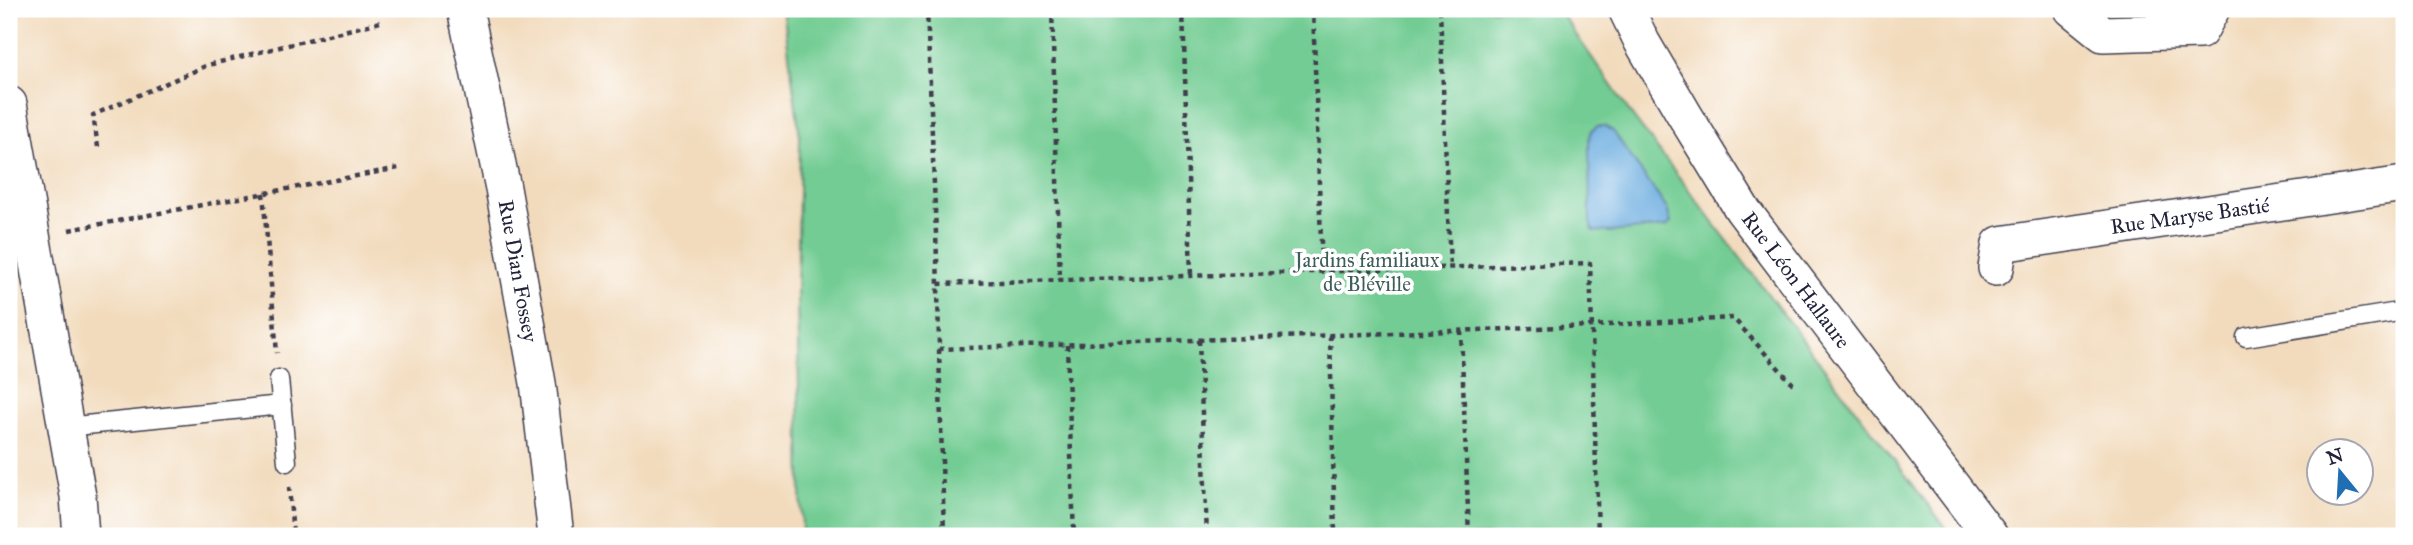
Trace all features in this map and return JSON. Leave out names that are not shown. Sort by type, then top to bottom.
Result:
[{"type":"street","name":"Rue Dian Fossey","points":[[465,9],[503,188],[538,383],[556,536]]},
{"type":"street","name":"Rue Léon Hallaure","points":[[1626,9],[1684,114],[1742,209],[1990,536]]},
{"type":"street","points":[[2072,9],[2103,34],[2200,31],[2212,9]]},
{"type":"street","points":[[9,104],[78,496],[81,536]]},
{"type":"street","name":"Rue Maryse Bastié","points":[[1996,268],[2000,244],[2404,184]]},
{"type":"lane","points":[[2246,337],[2404,311]]},
{"type":"lane","points":[[279,379],[287,462]]},
{"type":"lane","points":[[66,427],[282,405]]},
{"type":"path","points":[[927,9],[938,284],[944,536]]},
{"type":"path","points":[[1052,9],[1060,280]]},
{"type":"path","points":[[1184,9],[1191,276]]},
{"type":"path","points":[[1313,9],[1322,271]]},
{"type":"path","points":[[1440,9],[1450,268]]},
{"type":"path","points":[[98,147],[93,115],[208,65],[384,21]]},
{"type":"path","points":[[31,237],[399,168]]},
{"type":"path","points":[[263,193],[279,379]]},
{"type":"path","points":[[938,284],[1590,263],[1598,536]]},
{"type":"path","points":[[939,349],[1592,326],[1733,318],[1793,384]]},
{"type":"path","points":[[1461,330],[1469,536]]},
{"type":"path","points":[[1330,335],[1335,536]]},
{"type":"path","points":[[1199,340],[1207,536]]},
{"type":"path","points":[[1067,345],[1074,536]]},
{"type":"path","points":[[287,462],[293,536]]},
{"type":"green space","name":"Jardins familiaux de Bléville","points":[[783,9],[1558,9],[1634,118],[1952,536],[802,536],[797,297],[800,137]]},
{"type":"water","points":[[1597,126],[1613,131],[1667,209],[1671,223],[1666,227],[1593,231],[1590,222],[1589,140],[1590,133]]}]
